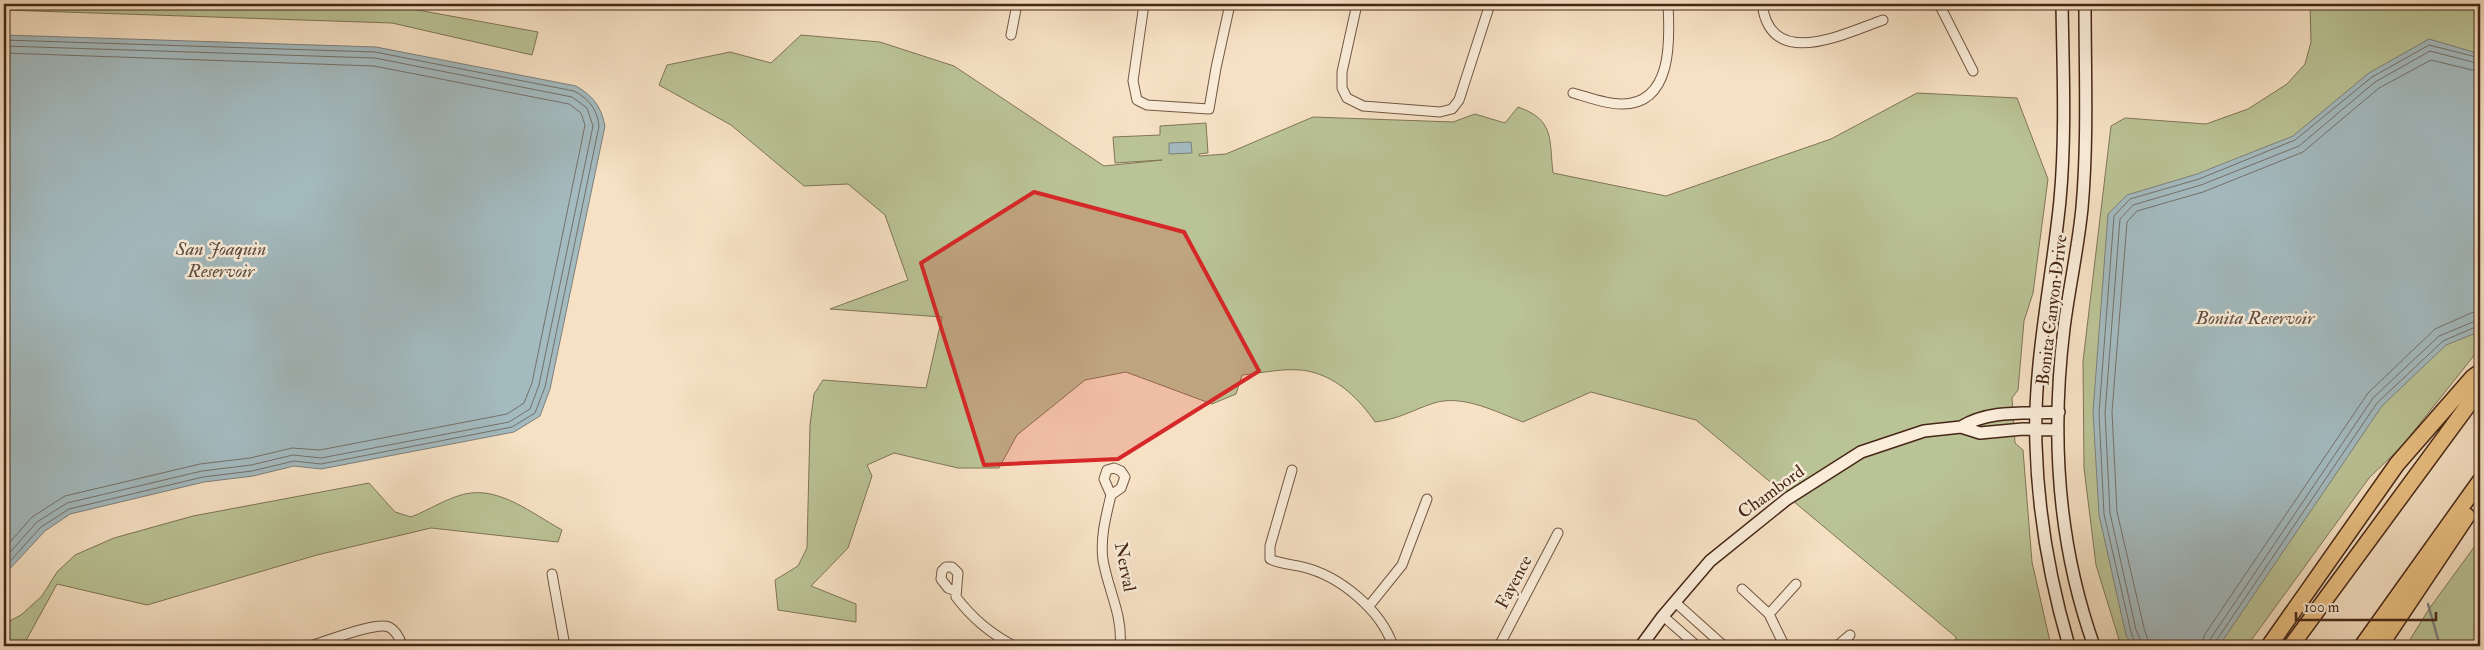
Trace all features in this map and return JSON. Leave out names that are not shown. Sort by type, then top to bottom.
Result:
[{"type":"highway","points":[[2268,646],[2397,464],[2473,377],[2480,372]]},
{"type":"highway","points":[[2291,646],[2480,389]]},
{"type":"highway","points":[[2362,646],[2480,481]]},
{"type":"highway","points":[[2380,646],[2480,496]]},
{"type":"main road","name":"Bonita Canyon Drive","points":[[2062,4],[2063,149],[2060,199],[2044,326],[2036,430],[2040,498],[2045,536],[2053,586],[2069,646]]},
{"type":"main road","name":"Bonita Canyon Drive","points":[[2085,4],[2085,148],[2082,209],[2064,326],[2058,430],[2060,491],[2068,548],[2094,646]]},
{"type":"main road","name":"Chambord","points":[[1961,427],[1976,418],[2016,413],[2059,412]]},
{"type":"main road","name":"Chambord","points":[[1641,646],[1663,616],[1718,555],[1787,500],[1861,452],[1924,431],[1961,427],[1980,433],[2058,430]]},
{"type":"street","points":[[1011,35],[1017,4]]},
{"type":"street","points":[[1144,4],[1133,81],[1137,100],[1147,105],[1209,109],[1230,4]]},
{"type":"street","points":[[1357,4],[1342,72],[1342,88],[1347,98],[1355,104],[1440,112],[1452,110],[1459,100],[1490,4]]},
{"type":"street","points":[[1573,93],[1622,104],[1642,100],[1651,94],[1665,71],[1669,36],[1668,4]]},
{"type":"street","points":[[1762,4],[1764,18],[1770,30],[1778,36],[1798,43],[1819,42],[1883,20]]},
{"type":"street","points":[[1939,4],[1974,71]]},
{"type":"street","points":[[1292,470],[1270,546],[1270,559],[1280,564],[1304,568],[1331,580],[1368,606],[1393,646]]},
{"type":"street","name":"Nerval","points":[[1111,495],[1103,531],[1102,550],[1105,568],[1119,616],[1120,646]]},
{"type":"street","points":[[1368,606],[1402,565],[1427,499]]},
{"type":"street","name":"Fayence","points":[[1499,646],[1558,534]]},
{"type":"street","points":[[552,574],[565,646]]},
{"type":"street","points":[[1769,614],[1796,584]]},
{"type":"street","points":[[1742,589],[1769,614],[1785,646],[1772,646]]},
{"type":"street","points":[[955,591],[956,597],[971,616],[988,631],[1014,646]]},
{"type":"street","points":[[1675,602],[1724,646]]},
{"type":"street","points":[[1663,616],[1697,646]]},
{"type":"street","points":[[310,646],[376,626],[389,627],[399,635],[402,646]]},
{"type":"street","points":[[1837,646],[1850,635]]},
{"type":"highlighted area","points":[[1034,192],[1184,232],[1259,371],[1118,459],[984,465],[921,263]]},
{"type":"green space","points":[[4,4],[385,4],[538,32],[532,55],[392,23],[4,10]]},
{"type":"green space","name":"Bonita Reservoir","points":[[2310,4],[2480,4],[2480,348],[2402,446],[2369,478],[2247,646],[2121,646],[2096,565],[2084,468],[2083,361],[2111,126],[2125,118],[2206,124],[2248,109],[2287,84],[2305,64],[2311,42]]},
{"type":"green space","points":[[801,35],[880,42],[954,66],[1104,166],[1162,160],[1115,163],[1113,137],[1160,135],[1160,126],[1206,123],[1208,153],[1199,154],[1199,156],[1226,154],[1313,117],[1453,122],[1475,114],[1505,123],[1518,107],[1539,118],[1548,132],[1553,173],[1666,196],[1831,139],[1917,93],[2017,98],[2048,179],[2033,293],[2024,321],[2018,390],[2012,398],[2015,443],[2023,450],[2032,562],[2051,646],[1955,646],[1956,637],[1696,420],[1591,392],[1523,422],[1468,402],[1445,401],[1434,403],[1399,417],[1375,422],[1356,398],[1340,385],[1322,375],[1304,370],[1277,370],[1242,375],[1236,394],[1212,404],[1126,372],[1085,380],[1017,435],[999,468],[958,468],[894,453],[867,465],[872,476],[848,548],[811,586],[856,604],[856,622],[778,610],[775,580],[798,566],[807,548],[810,425],[814,394],[823,380],[926,388],[942,317],[830,309],[908,280],[885,215],[848,184],[804,186],[731,125],[659,85],[667,65],[730,52],[771,63]]},
{"type":"green space","points":[[369,483],[395,512],[411,517],[465,494],[490,494],[528,509],[562,530],[558,542],[431,528],[317,555],[147,605],[57,584],[23,646],[4,646],[4,624],[21,615],[42,596],[57,572],[75,555],[114,538],[193,516]]},
{"type":"green space","points":[[2480,539],[2480,646],[2406,646],[2429,609]]},
{"type":"water","name":"San Joaquin Reservoir","points":[[4,35],[376,47],[576,86],[582,90],[599,107],[605,126],[550,389],[540,416],[514,432],[321,469],[294,466],[253,476],[204,482],[70,514],[45,531],[4,575]]},
{"type":"water","name":"Bonita Reservoir","points":[[2429,39],[2480,54],[2480,328],[2476,333],[2446,345],[2382,406],[2219,646],[2132,646],[2126,635],[2099,515],[2093,412],[2108,214],[2127,195],[2197,174],[2293,136],[2369,73]]},
{"type":"water","points":[[1191,142],[1192,153],[1169,154],[1169,143]]},
{"type":"waterway","points":[[2428,604],[2440,646]]}]
